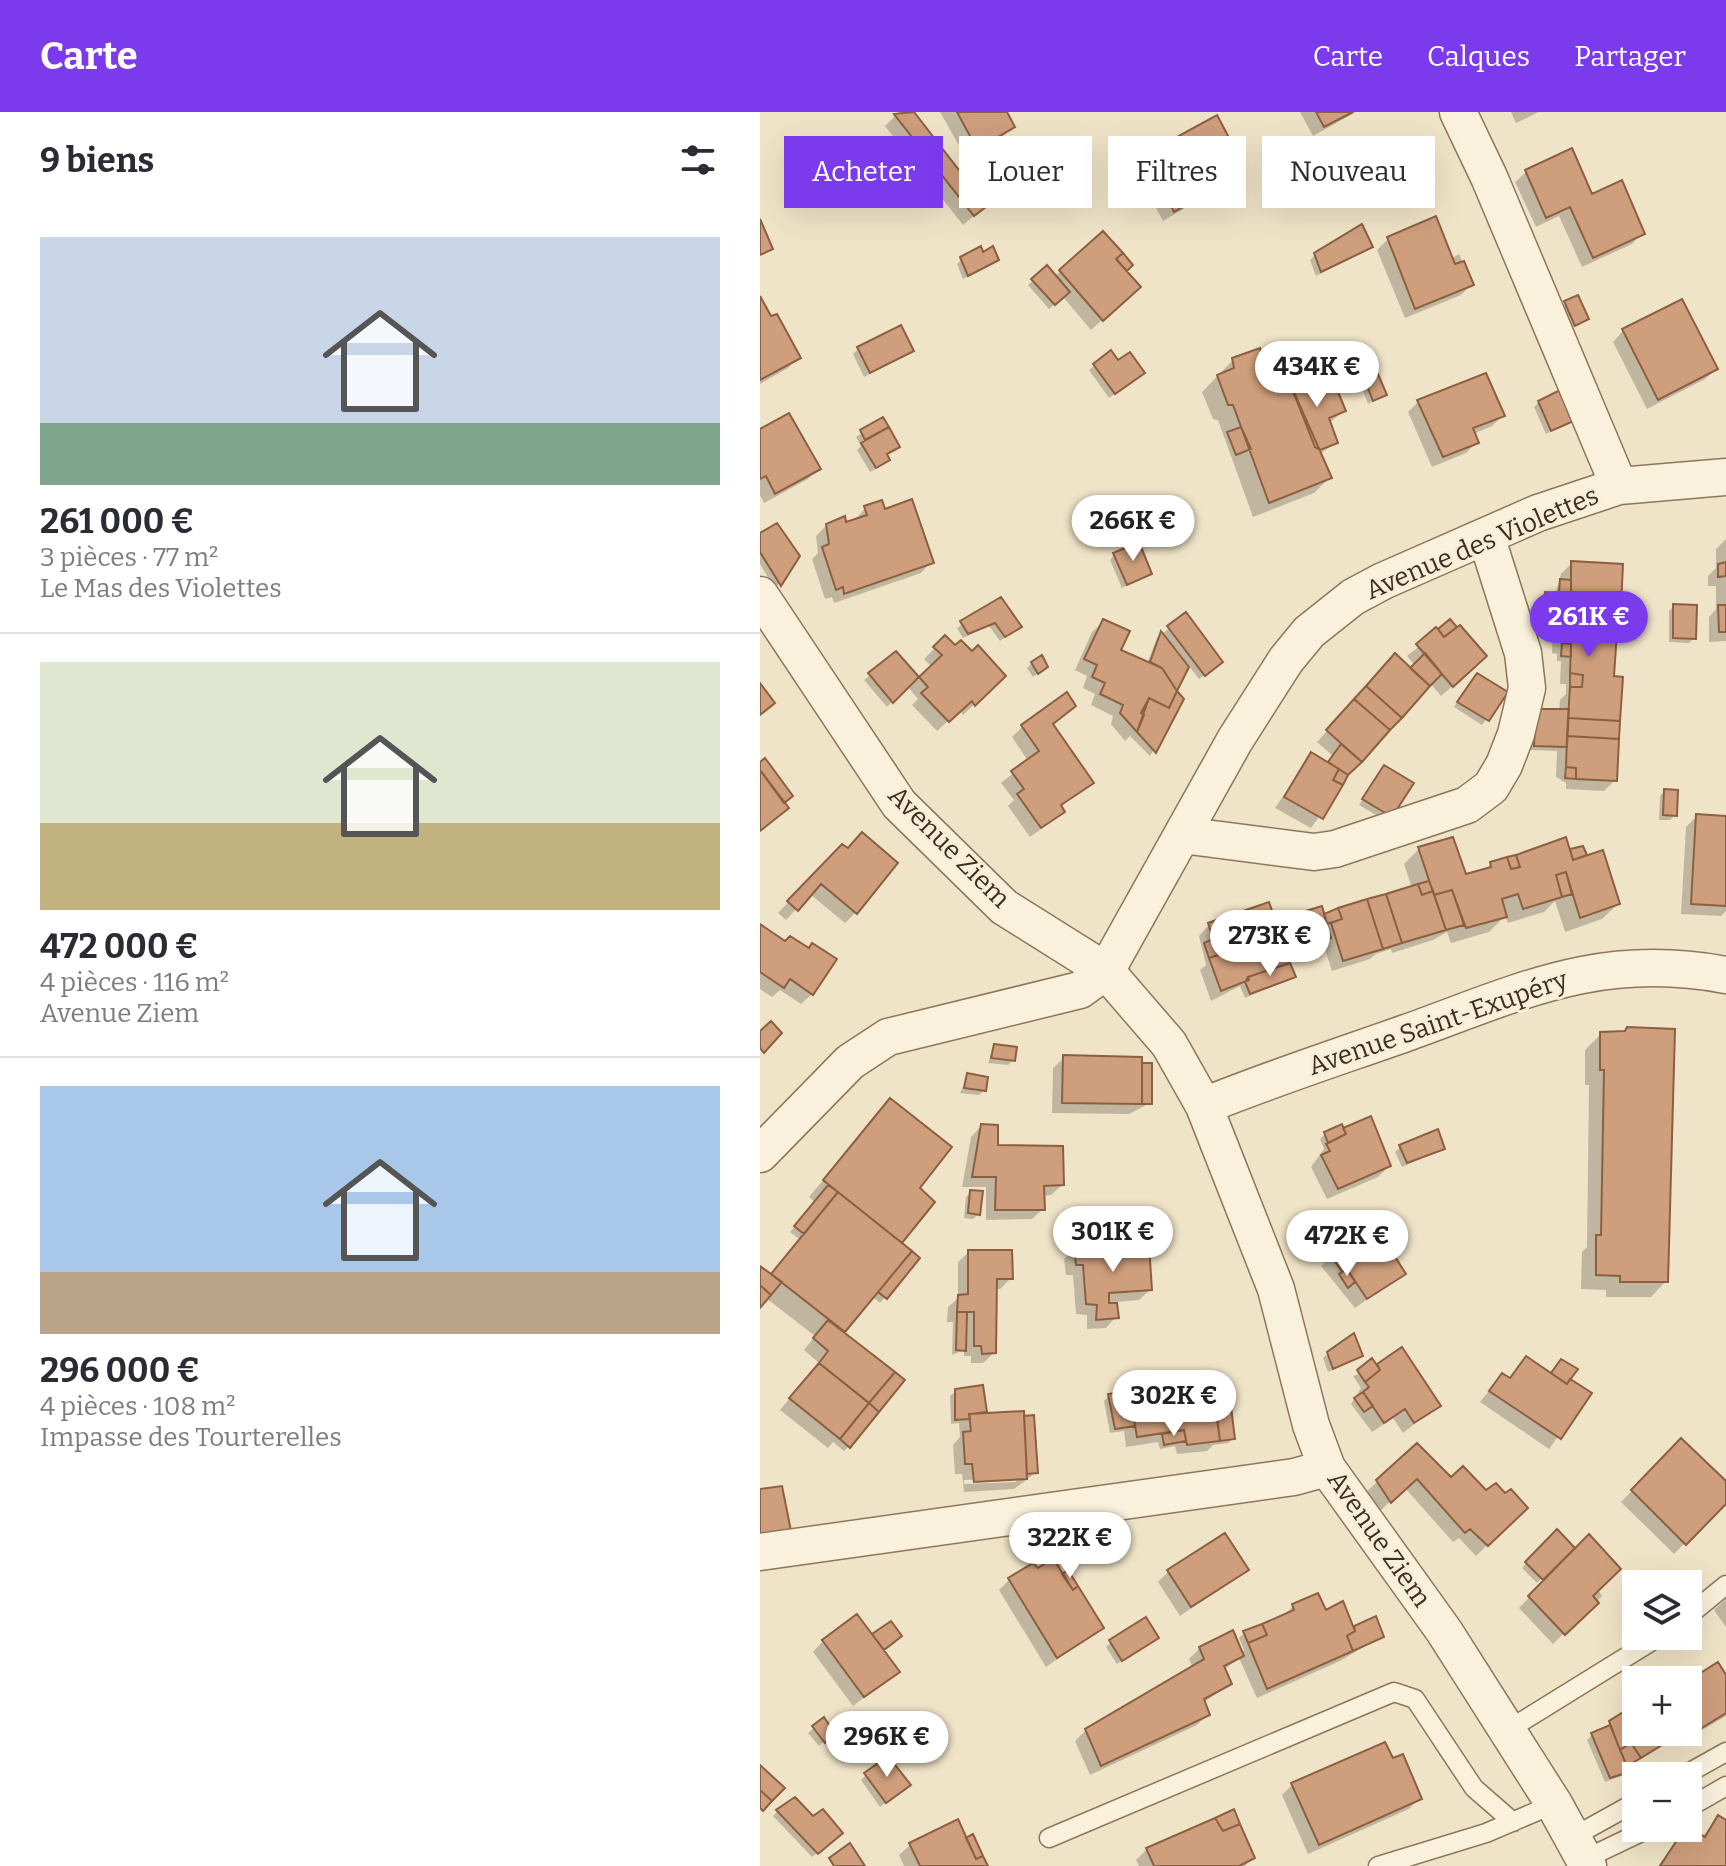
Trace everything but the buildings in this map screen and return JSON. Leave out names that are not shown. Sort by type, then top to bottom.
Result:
[{"type":"street","points":[[1458,112],[1489,177],[1619,486]]},
{"type":"street","name":"Avenue des Violettes","points":[[1106,971],[1235,740],[1286,660],[1309,632],[1353,597],[1538,513],[1619,486],[1726,477]]},
{"type":"street","points":[[1182,835],[1314,852],[1335,849],[1467,805],[1491,787],[1516,734],[1527,688],[1523,653],[1486,536]]},
{"type":"street","name":"Avenue Ziem","points":[[762,602],[899,804],[1004,907],[1106,971],[1169,1044],[1204,1106],[1276,1289],[1311,1425],[1327,1468],[1444,1631],[1554,1804],[1582,1854]]},
{"type":"street","name":"Avenue Saint-Exupéry","points":[[1204,1106],[1528,987],[1584,974],[1642,966],[1726,975]]},
{"type":"street","points":[[760,1154],[850,1062],[888,1037],[1080,990],[1106,971]]},
{"type":"street","points":[[760,1552],[1294,1477],[1327,1468]]},
{"type":"lane","points":[[1702,1605],[1726,1585]]},
{"type":"lane","points":[[1508,1730],[1637,1650]]},
{"type":"lane","points":[[1049,1838],[1394,1692],[1415,1699],[1474,1788],[1513,1822]]},
{"type":"lane","points":[[1702,1765],[1726,1752]]},
{"type":"lane","points":[[1702,1800],[1726,1786]]},
{"type":"lane","points":[[1378,1866],[1513,1822],[1554,1804]]},
{"type":"lane","points":[[1582,1854],[1622,1815]]},
{"type":"lane","points":[[1582,1854],[1622,1839]]}]
